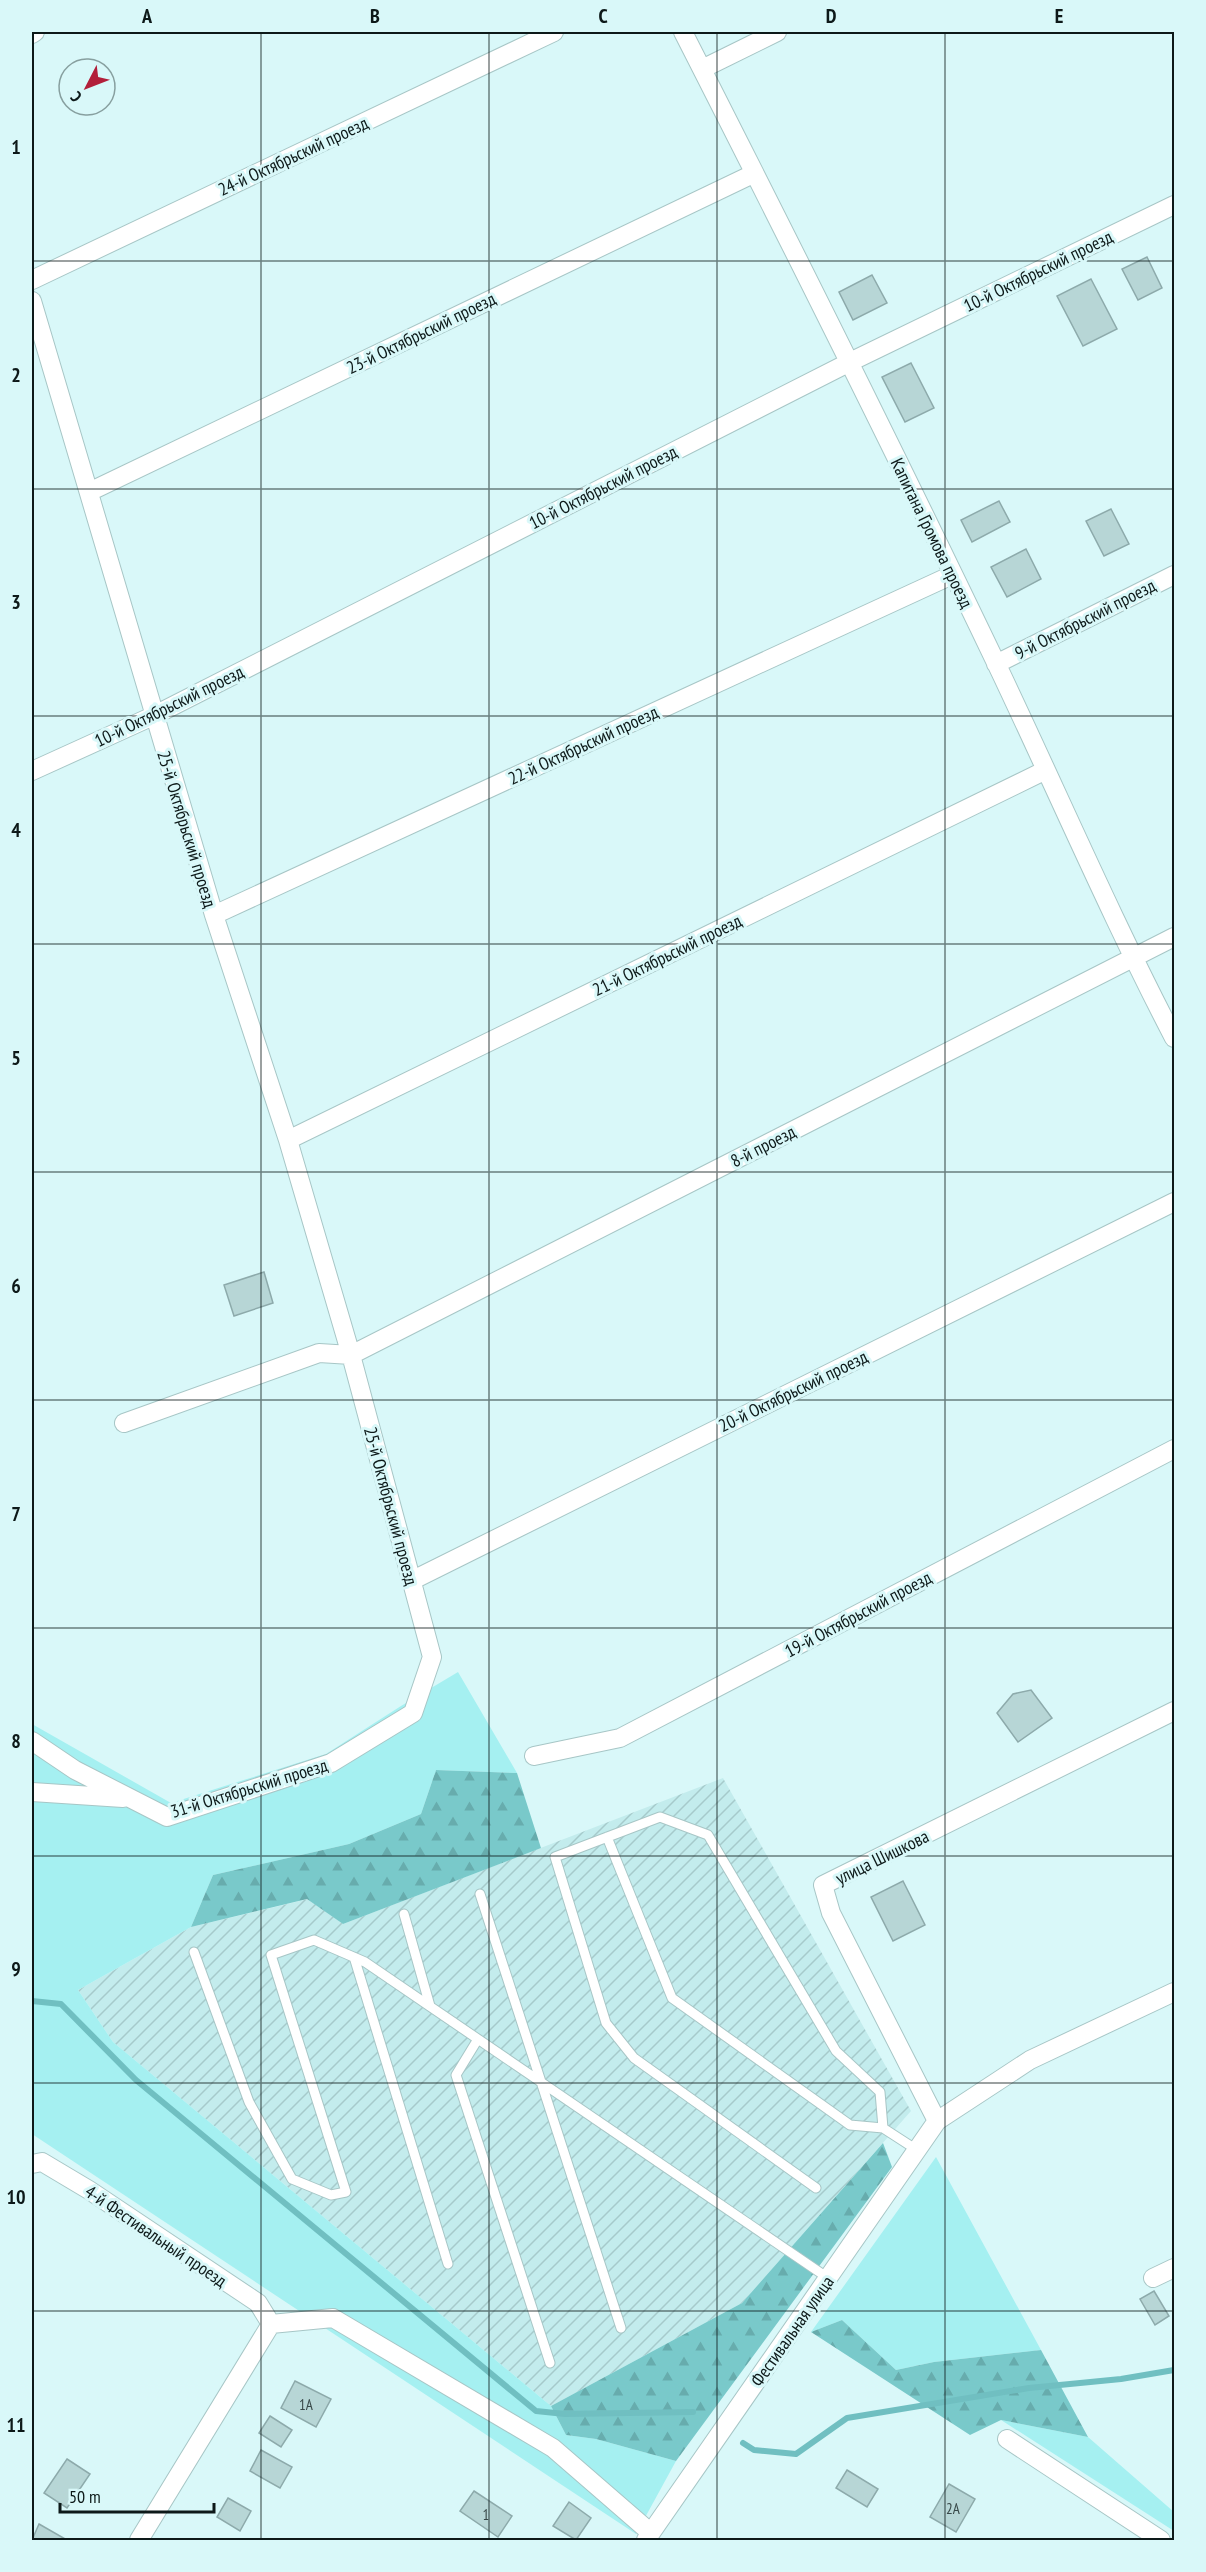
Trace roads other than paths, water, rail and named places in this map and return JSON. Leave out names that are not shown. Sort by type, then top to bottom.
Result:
[{"type":"street","name":"24-й Октябрьский проезд","points":[[32,280],[554,32]]},
{"type":"street","name":"Капитана Громова проезд","points":[[683,32],[850,362],[996,664],[1132,958],[1174,1038]]},
{"type":"street","points":[[702,69],[777,32]]},
{"type":"street","name":"23-й Октябрьский проезд","points":[[88,492],[753,174]]},
{"type":"street","name":"10-й Октябрьский проезд","points":[[32,771],[153,716],[850,362],[1174,205]]},
{"type":"street","name":"25-й Октябрьский проезд","points":[[32,301],[153,716],[214,915],[288,1140],[351,1355],[432,1657]]},
{"type":"street","name":"22-й Октябрьский проезд","points":[[214,915],[952,575]]},
{"type":"street","name":"9-й Октябрьский проезд","points":[[996,664],[1174,575]]},
{"type":"street","name":"21-й Октябрьский проезд","points":[[288,1140],[1046,770]]},
{"type":"street","name":"8-й проезд","points":[[351,1355],[1174,937]]},
{"type":"street","name":"20-й Октябрьский проезд","points":[[411,1581],[1174,1202]]},
{"type":"street","points":[[124,1423],[319,1353],[351,1355]]},
{"type":"street","name":"19-й Октябрьский проезд","points":[[534,1756],[620,1738],[1174,1449]]},
{"type":"street","name":"31-й Октябрьский проезд","points":[[32,1741],[75,1770],[168,1818],[331,1764],[413,1713],[432,1657]]},
{"type":"street","name":"улица Шишкова","points":[[937,2121],[831,1912],[824,1886],[1174,1711]]},
{"type":"street","points":[[32,1792],[130,1798]]},
{"type":"street","points":[[937,2121],[1030,2060],[1174,1992]]},
{"type":"street","name":"Фестивальная улица","points":[[649,2537],[937,2121]]},
{"type":"street","name":"4-й Фестивальный проезд","points":[[32,2164],[42,2162],[258,2303],[271,2324]]},
{"type":"street","points":[[1153,2278],[1174,2268]]},
{"type":"street","points":[[138,2541],[271,2324],[333,2318],[553,2448],[649,2537]]},
{"type":"street","points":[[1007,2439],[1161,2541]]},
{"type":"lane","points":[[816,2188],[634,2058],[606,2023],[555,1857],[660,1817],[708,1834],[836,2052],[880,2092],[883,2128]]},
{"type":"lane","points":[[608,1837],[672,1998],[850,2125],[883,2128],[917,2150]]},
{"type":"lane","points":[[480,1894],[621,2328]]},
{"type":"lane","points":[[404,1914],[430,2006]]},
{"type":"lane","points":[[194,1952],[249,2102],[292,2179],[331,2195],[346,2192],[271,1955],[314,1940],[365,1962],[828,2278]]},
{"type":"lane","points":[[354,1957],[448,2264]]},
{"type":"lane","points":[[478,2039],[456,2075],[550,2363]]},
{"type":"waterway","points":[[32,2001],[61,2004],[136,2080],[536,2411],[565,2414],[693,2412]]},
{"type":"waterway","points":[[743,2443],[754,2450],[796,2454],[847,2418],[1029,2388],[1121,2379],[1174,2370]]}]
